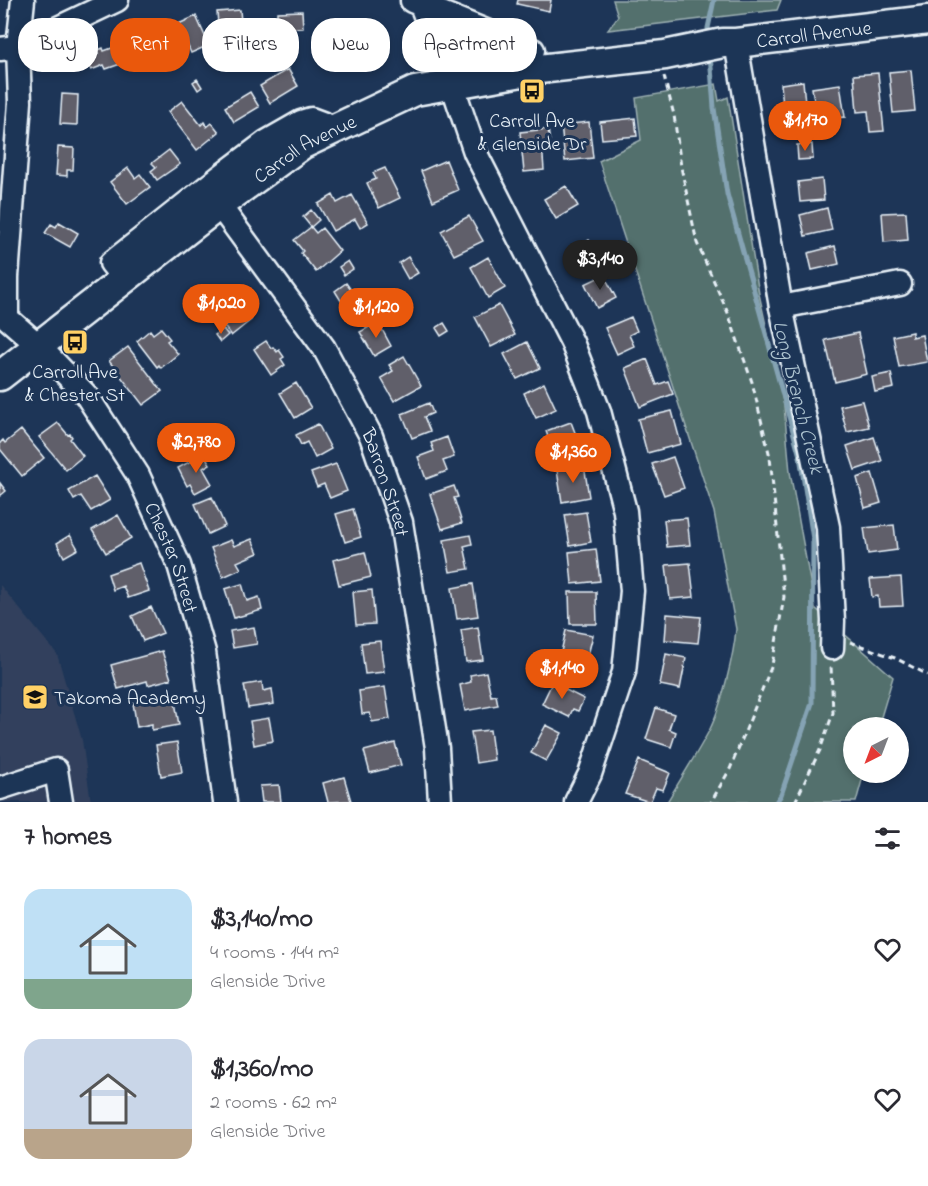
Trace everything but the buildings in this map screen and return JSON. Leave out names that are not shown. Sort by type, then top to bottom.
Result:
[{"type":"main road","name":"Carroll Avenue","points":[[0,376],[219,205],[303,144],[415,91],[539,69],[666,64],[716,49],[928,20]]},
{"type":"street","points":[[4,321],[20,102],[9,48],[23,0]]},
{"type":"street","points":[[9,48],[117,0]]},
{"type":"street","points":[[416,1],[457,18]]},
{"type":"street","points":[[416,1],[452,84],[475,152],[572,342],[599,411],[625,511],[632,591],[624,672],[590,774],[576,802]]},
{"type":"street","points":[[716,49],[781,307],[828,527],[833,621],[832,648]]},
{"type":"street","points":[[124,279],[111,263],[267,142],[301,122],[311,119],[335,128]]},
{"type":"street","name":"Barron Street","points":[[219,205],[324,348],[371,436],[401,522],[437,748],[440,802]]},
{"type":"street","points":[[781,307],[900,284]]},
{"type":"street","name":"Chester Street","points":[[4,321],[39,346],[87,396],[138,475],[179,566],[204,652],[225,802]]},
{"type":"street","points":[[11,791],[56,770],[61,802]]},
{"type":"path","points":[[666,64],[681,167],[698,243],[728,313],[752,382],[770,457],[784,597],[772,665],[730,769],[711,802]]},
{"type":"path","points":[[795,802],[820,750],[833,713],[832,648],[842,642],[851,642],[895,658],[928,675]]},
{"type":"shaded area","name":"Takoma Academy","points":[[0,585],[57,654],[82,740],[91,802],[0,802]]},
{"type":"green space","points":[[613,0],[781,0],[777,10],[608,30],[618,16]]},
{"type":"green space","points":[[716,84],[719,101],[728,97],[759,294],[784,406],[790,472],[815,608],[893,677],[881,717],[843,717],[843,783],[861,783],[856,802],[667,802],[700,748],[714,719],[733,652],[736,629],[714,512],[599,161],[641,140],[636,98]]},
{"type":"waterway","name":"Long Branch Creek","points":[[709,36],[708,28],[714,0]]},
{"type":"waterway","name":"Long Branch Creek","points":[[710,54],[714,108],[727,194],[800,456],[813,539],[812,703],[781,795],[776,802]]},
{"type":"place","name":"Carroll Ave & Glenside Dr","points":[[532,91]]},
{"type":"place","name":"Carroll Ave & Chester St","points":[[75,342]]},
{"type":"place","name":"Takoma Academy","points":[[35,697]]}]
